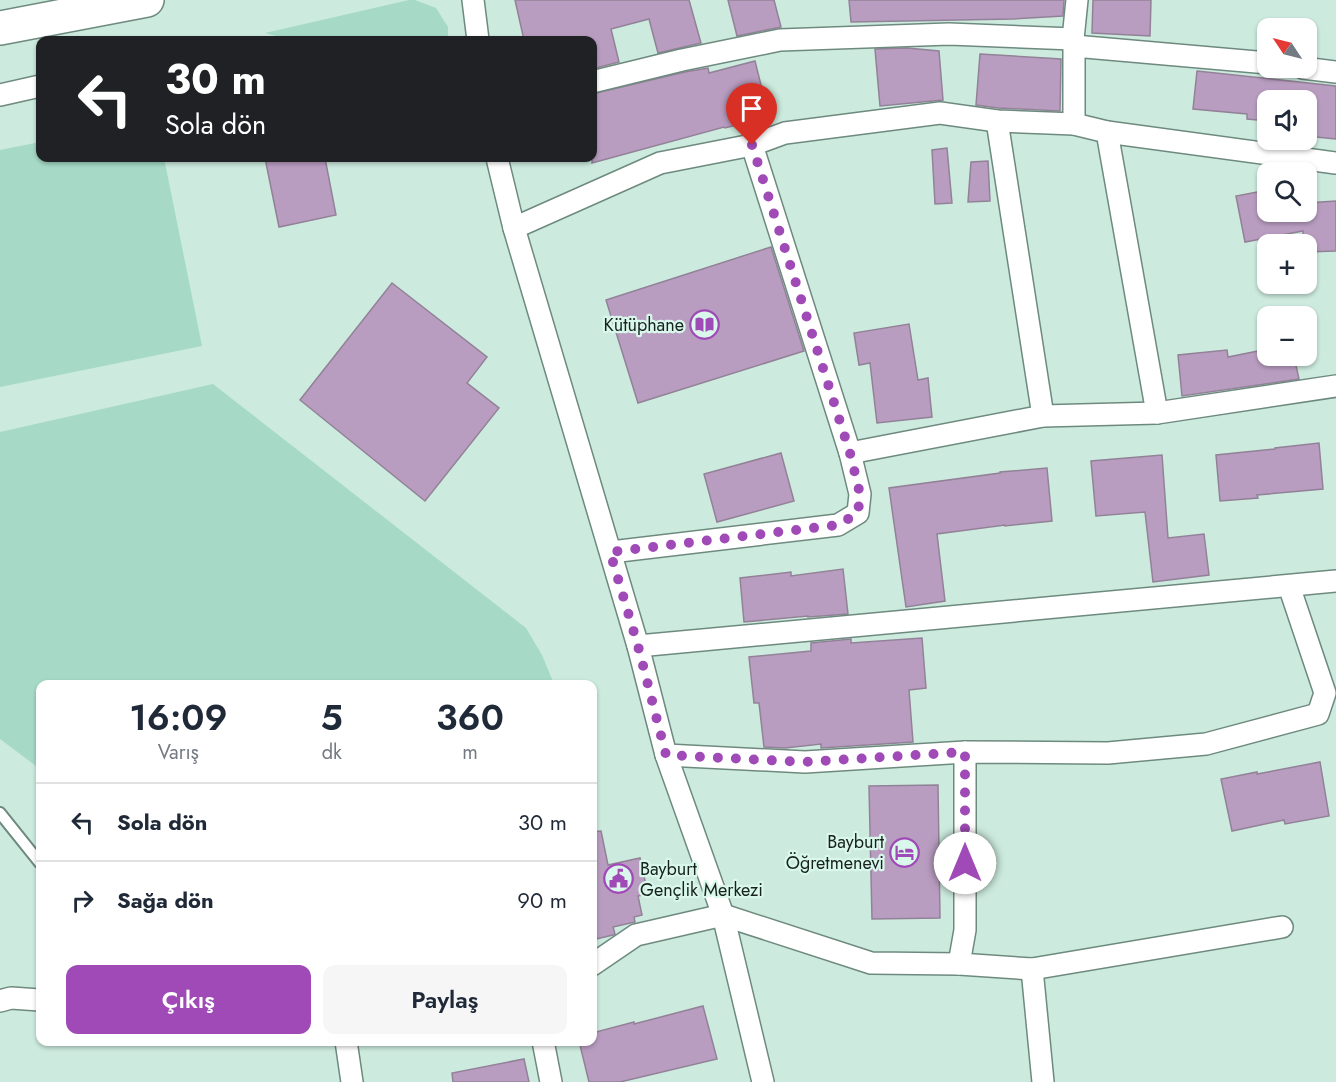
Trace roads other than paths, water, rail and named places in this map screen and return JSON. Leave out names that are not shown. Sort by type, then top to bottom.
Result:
[{"type":"highway","points":[[0,28],[147,0]]},
{"type":"street","points":[[473,0],[478,36]]},
{"type":"street","points":[[1074,124],[1073,43],[1077,0]]},
{"type":"street","points":[[597,81],[780,40],[949,34],[1073,43],[1257,62]]},
{"type":"street","points":[[1317,70],[1336,72]]},
{"type":"street","points":[[0,95],[36,87]]},
{"type":"street","points":[[513,228],[660,163],[752,145],[786,133],[940,113],[997,121],[1074,124],[1107,132],[1336,163]]},
{"type":"street","points":[[997,121],[1043,416]]},
{"type":"street","points":[[1107,132],[1157,413]]},
{"type":"street","points":[[610,552],[838,525],[858,513],[860,494],[850,453],[752,145]]},
{"type":"street","points":[[498,162],[513,228],[638,646],[666,755],[723,915],[763,1082]]},
{"type":"street","points":[[850,453],[1043,416],[1157,413],[1336,386]]},
{"type":"street","points":[[638,646],[1336,581]]},
{"type":"street","points":[[666,755],[804,762],[965,752],[1108,753],[1206,744],[1318,714],[1325,693],[1289,586]]},
{"type":"street","points":[[959,964],[965,930],[965,752]]},
{"type":"street","points":[[597,961],[636,934],[723,915],[871,963],[959,964],[1032,969],[1282,927]]},
{"type":"street","points":[[1032,969],[1043,1082]]},
{"type":"street","points":[[0,1001],[11,998],[36,1000]]},
{"type":"street","points":[[347,1046],[352,1082]]},
{"type":"street","points":[[544,1046],[551,1082]]},
{"type":"lane","points":[[0,813],[36,858]]},
{"type":"place","name":"Kütüphane","points":[[705,325]]},
{"type":"place","name":"Bayburt Öğretmenevi","points":[[905,852]]},
{"type":"place","name":"Bayburt Gençlik Merkezi","points":[[619,879]]}]
